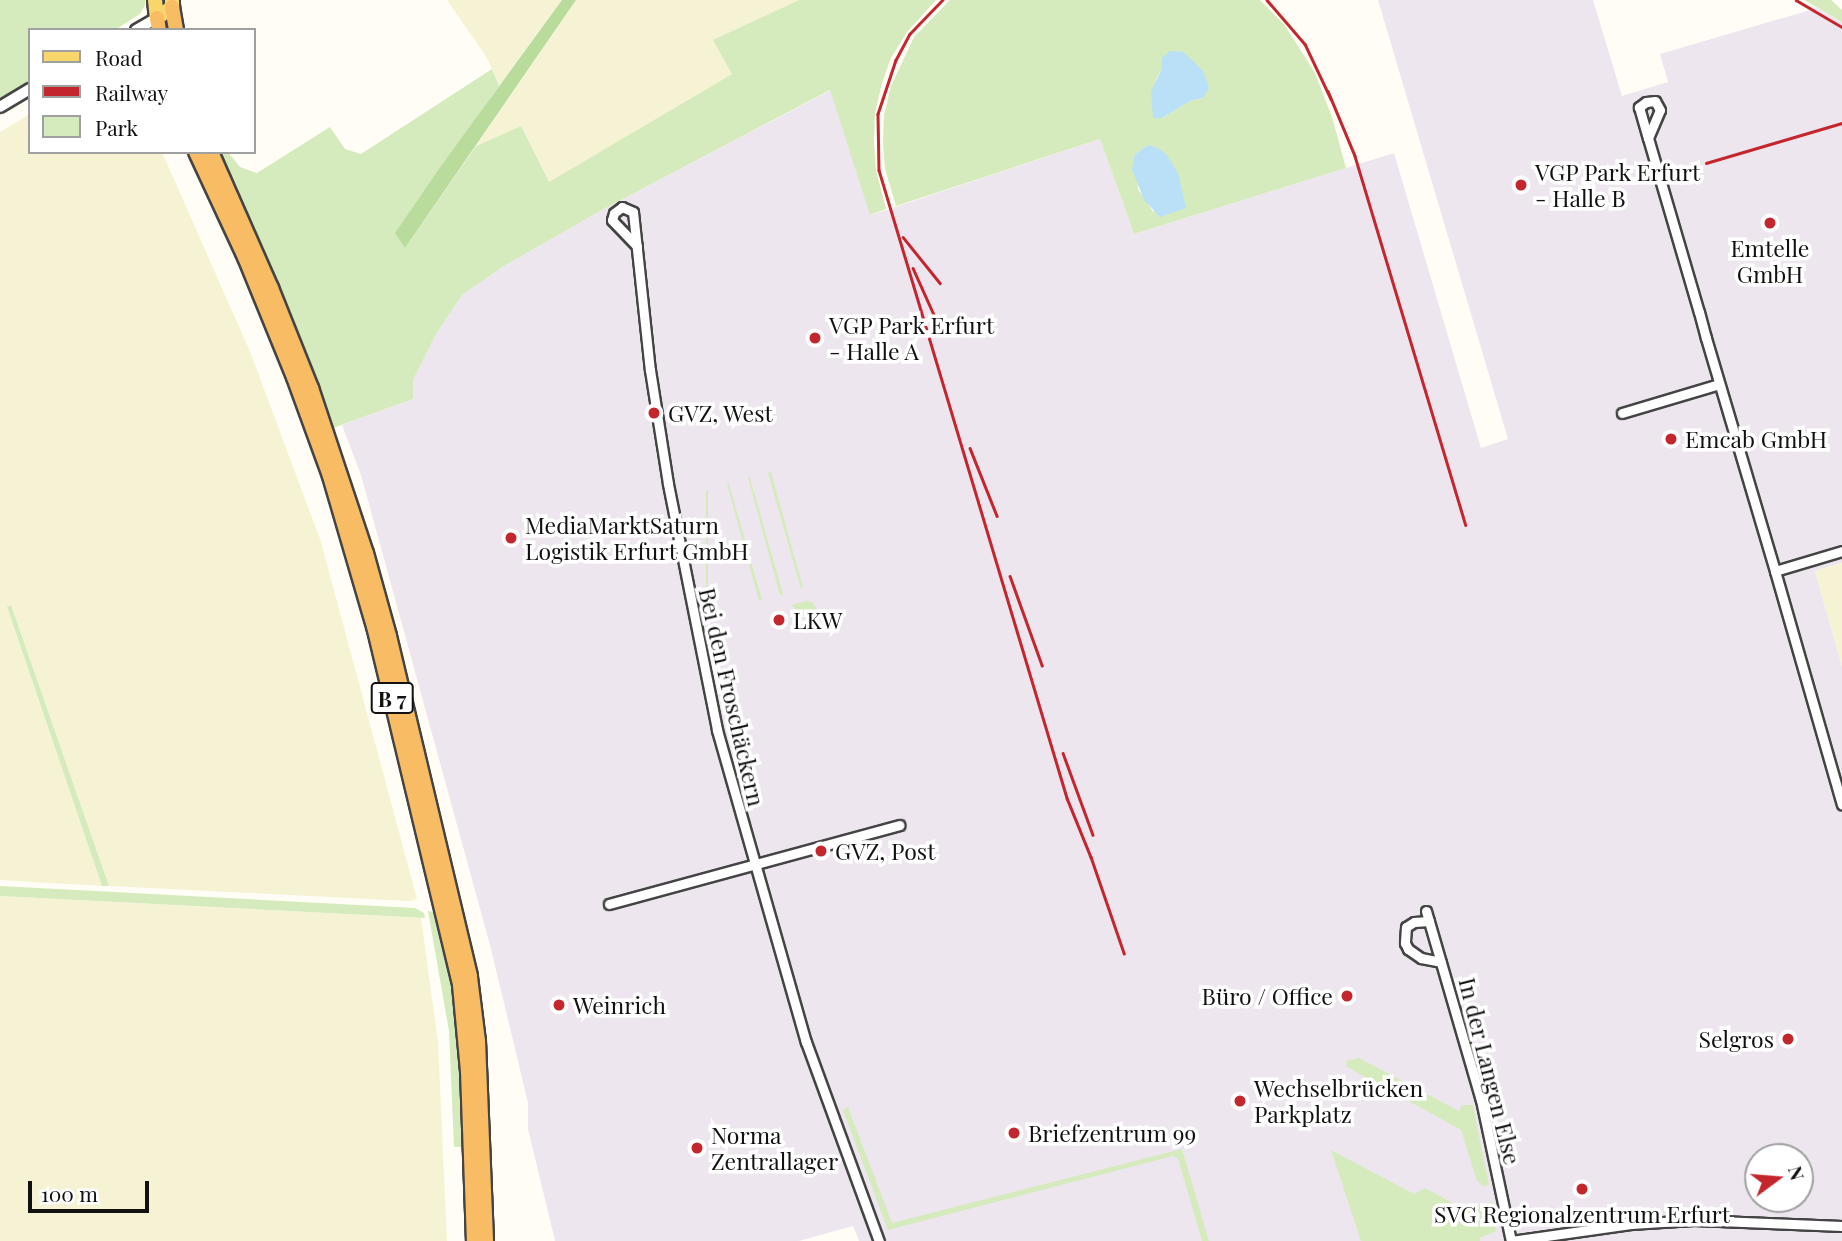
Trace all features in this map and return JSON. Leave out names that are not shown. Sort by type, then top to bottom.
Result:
[{"type":"highway","points":[[175,2],[176,28]]},
{"type":"highway","name":"B 7","points":[[197,154],[267,307],[330,476],[360,575],[401,732],[460,985],[468,1071],[474,1241]]},
{"type":"highway","name":"B 7","points":[[212,154],[311,388],[358,529],[388,636],[470,977],[478,1041],[484,1194],[489,1241]]},
{"type":"main road","points":[[155,0],[158,24]]},
{"type":"main road","points":[[158,24],[175,2]]},
{"type":"street","points":[[0,107],[28,90]]},
{"type":"street","points":[[1648,138],[1842,805]]},
{"type":"street","name":"Bei den Froschäckern","points":[[637,246],[650,370],[686,587],[717,730],[753,864],[806,1042],[879,1241]]},
{"type":"street","points":[[1622,413],[1719,384]]},
{"type":"street","points":[[1775,571],[1842,551]]},
{"type":"street","points":[[609,904],[899,825]]},
{"type":"street","name":"In der Langen Else","points":[[1441,962],[1421,958],[1408,949],[1405,943],[1406,927],[1427,916],[1441,962],[1481,1100],[1511,1241]]},
{"type":"street","points":[[1511,1241],[1607,1227],[1694,1220],[1842,1226]]},
{"type":"shaded area","points":[[447,0],[562,0],[499,86],[487,58]]},
{"type":"shaded area","points":[[576,0],[799,0],[714,40],[732,74],[548,183],[521,126],[476,146]]},
{"type":"shaded area","points":[[1378,0],[1593,0],[1622,96],[1668,82],[1660,54],[1817,8],[1842,22],[1842,563],[1815,571],[1842,666],[1842,1241],[859,1241],[853,1226],[799,1241],[555,1241],[528,1129],[528,1103],[490,945],[361,475],[342,425],[413,399],[413,380],[436,334],[462,295],[504,266],[602,210],[831,90],[871,215],[1100,139],[1134,234],[1394,153],[1481,448],[1508,439]]},
{"type":"shaded area","points":[[28,115],[28,154],[163,154],[251,354],[321,542],[417,899],[411,901],[109,886],[11,605],[7,608],[102,886],[0,880],[0,132]]},
{"type":"shaded area","points":[[1842,563],[1842,666],[1815,571]]},
{"type":"shaded area","points":[[0,896],[421,918],[438,1042],[447,1241],[0,1241]]},
{"type":"green space","points":[[0,0],[145,0],[140,14],[118,28],[28,28],[28,83],[0,100]]},
{"type":"green space","points":[[562,0],[576,0],[405,248],[395,233]]},
{"type":"green space","points":[[799,0],[936,0],[907,32],[891,58],[882,83],[875,113],[874,143],[876,170],[886,209],[870,215],[830,90],[602,210],[504,266],[462,295],[436,334],[413,380],[413,399],[333,428],[288,307],[219,154],[230,154],[240,167],[257,173],[330,127],[345,149],[361,154],[492,69],[499,86],[396,233],[405,248],[476,146],[521,126],[549,182],[732,74],[713,40]]},
{"type":"green space","points":[[950,0],[1260,0],[1284,24],[1315,73],[1332,117],[1346,168],[1134,234],[1100,139],[896,206],[885,169],[884,115],[891,86],[914,37]],"holes":[[[1162,68],[1203,98],[1190,101],[1162,118],[1156,80]],[[1148,145],[1154,213],[1138,189],[1135,154]]]},
{"type":"green space","points":[[1804,0],[1831,0],[1842,10],[1842,22]]},
{"type":"green space","points":[[771,472],[803,588],[801,589],[768,473]]},
{"type":"green space","points":[[748,478],[783,594],[780,595]]},
{"type":"green space","points":[[727,484],[762,600],[759,601]]},
{"type":"green space","points":[[706,490],[708,490],[708,612]]},
{"type":"green space","points":[[812,602],[817,609],[818,616],[813,620],[806,619],[791,605]]},
{"type":"green space","points":[[11,605],[109,886],[102,886],[7,607]]},
{"type":"green space","points":[[0,886],[415,908],[424,913],[425,918],[0,896]]},
{"type":"green space","points":[[428,911],[439,913],[453,973],[465,1147],[454,1147],[449,1031]]},
{"type":"green space","points":[[1359,1058],[1459,1111],[1462,1105],[1473,1105],[1489,1185],[1483,1186],[1477,1181],[1461,1130],[1347,1067],[1346,1061]]},
{"type":"green space","points":[[848,1107],[892,1223],[1182,1149],[1209,1241],[1202,1241],[1178,1159],[1173,1156],[888,1230],[843,1110]]},
{"type":"green space","points":[[1331,1150],[1414,1194],[1425,1188],[1462,1208],[1493,1202],[1496,1231],[1480,1238],[1480,1241],[1361,1241]]},
{"type":"water","points":[[1170,51],[1183,52],[1189,57],[1203,71],[1209,88],[1203,98],[1190,101],[1162,118],[1153,118],[1151,92],[1162,68],[1162,58]]},
{"type":"water","points":[[1148,145],[1167,155],[1178,173],[1186,208],[1160,217],[1144,200],[1132,169],[1135,154]]},
{"type":"railway","points":[[943,0],[910,34],[896,60],[878,114],[879,170],[1067,798],[1091,857],[1124,953]]},
{"type":"railway","points":[[1267,0],[1305,44],[1331,99]]},
{"type":"railway","points":[[1796,0],[1842,27]]},
{"type":"railway","points":[[1328,91],[1355,156],[1466,525]]},
{"type":"railway","points":[[1706,163],[1842,123]]},
{"type":"railway","points":[[903,237],[940,283]]},
{"type":"railway","points":[[913,268],[940,328]]},
{"type":"railway","points":[[970,448],[997,516]]},
{"type":"railway","points":[[1010,576],[1042,665]]},
{"type":"railway","points":[[1063,753],[1093,835]]},
{"type":"place","name":"VGP Park Erfurt - Halle B","points":[[1521,185]]},
{"type":"place","name":"Emtelle GmbH","points":[[1770,223]]},
{"type":"place","name":"VGP Park Erfurt - Halle A","points":[[815,338]]},
{"type":"place","name":"GVZ, West","points":[[654,413]]},
{"type":"place","name":"Emcab GmbH","points":[[1671,439]]},
{"type":"place","name":"MediaMarktSaturn Logistik Erfurt GmbH","points":[[511,538]]},
{"type":"place","name":"LKW","points":[[779,620]]},
{"type":"place","name":"GVZ, Post","points":[[821,851]]},
{"type":"place","name":"Büro / Office","points":[[1347,996]]},
{"type":"place","name":"Weinrich","points":[[559,1005]]},
{"type":"place","name":"Selgros","points":[[1788,1039]]},
{"type":"place","name":"Wechselbrücken Parkplatz","points":[[1240,1101]]},
{"type":"place","name":"Briefzentrum 99","points":[[1014,1133]]},
{"type":"place","name":"Norma Zentrallager","points":[[697,1148]]},
{"type":"place","name":"SVG Regionalzentrum Erfurt","points":[[1582,1189]]}]
